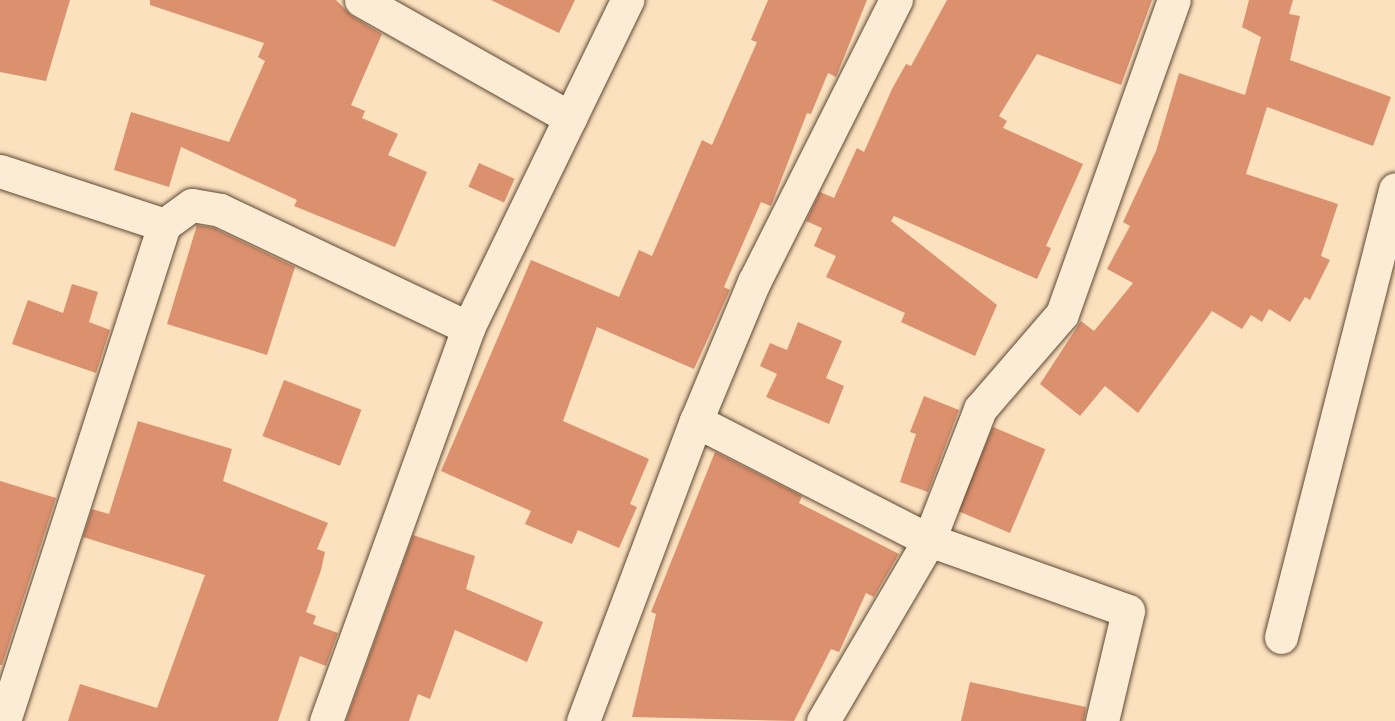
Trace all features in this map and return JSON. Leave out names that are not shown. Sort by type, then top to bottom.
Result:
[{"type":"street","points":[[361,0],[570,118]]},
{"type":"street","points":[[326,721],[468,328],[627,0]]},
{"type":"street","points":[[584,721],[696,421],[754,282],[896,0]]},
{"type":"street","points":[[823,721],[928,540],[980,409],[1062,314],[1174,0]]},
{"type":"street","points":[[0,171],[164,225]]},
{"type":"street","points":[[1281,637],[1395,189]]},
{"type":"street","points":[[4,721],[164,225],[192,205],[220,210],[468,328]]},
{"type":"street","points":[[696,421],[928,540],[1128,611],[1102,721]]},
{"type":"building","points":[[0,0],[70,0],[46,81],[0,72]]},
{"type":"building","points":[[150,0],[336,0],[352,16],[382,34],[351,105],[365,111],[362,118],[398,134],[388,155],[427,172],[395,247],[294,206],[297,200],[181,147],[169,187],[114,170],[131,112],[229,142],[265,61],[258,57],[264,43],[150,5]]},
{"type":"building","points":[[491,0],[575,0],[559,33]]},
{"type":"building","points":[[768,0],[867,0],[836,77],[828,73],[811,114],[807,113],[771,206],[761,202],[724,287],[730,290],[694,369],[597,327],[563,421],[649,459],[630,504],[637,507],[619,548],[578,530],[572,544],[525,524],[531,511],[441,471],[531,260],[619,297],[639,250],[652,256],[702,140],[712,145],[757,42],[751,40]]},
{"type":"building","points":[[947,0],[1152,0],[1121,85],[1037,54],[999,116],[1007,121],[1003,128],[1083,164],[1046,246],[1051,248],[1037,279],[894,216],[891,221],[997,305],[975,356],[901,322],[905,313],[826,277],[836,256],[814,246],[822,228],[806,221],[820,192],[834,198],[857,148],[864,152],[892,89],[906,64],[911,66]]},
{"type":"building","points":[[1249,0],[1293,0],[1289,14],[1300,16],[1290,60],[1391,97],[1373,146],[1267,107],[1246,174],[1338,204],[1321,256],[1330,260],[1310,300],[1305,297],[1290,322],[1269,309],[1262,322],[1251,315],[1242,329],[1212,311],[1138,413],[1105,386],[1080,416],[1040,384],[1081,321],[1094,331],[1133,283],[1107,269],[1130,226],[1123,222],[1156,151],[1179,73],[1245,95],[1261,37],[1242,27]]},
{"type":"building","points":[[479,163],[515,179],[504,203],[468,187]]},
{"type":"building","points":[[197,225],[214,228],[295,267],[267,355],[167,324]]},
{"type":"building","points":[[72,284],[98,292],[89,322],[110,330],[96,373],[12,344],[28,300],[63,313]]},
{"type":"building","points":[[798,322],[842,341],[826,378],[844,386],[829,424],[766,397],[777,374],[760,366],[770,343],[787,350]]},
{"type":"building","points":[[284,380],[361,410],[340,466],[262,436]]},
{"type":"building","points":[[924,396],[959,410],[928,492],[900,482],[916,434],[910,432]]},
{"type":"building","points":[[138,421],[232,449],[223,481],[328,523],[317,549],[325,552],[321,570],[306,612],[316,616],[313,624],[338,633],[326,666],[300,656],[278,721],[68,721],[80,684],[157,708],[205,575],[83,537],[92,509],[109,514]]},
{"type":"building","points":[[993,427],[1045,449],[1010,533],[957,511]]},
{"type":"building","points":[[715,452],[802,496],[799,503],[899,554],[874,597],[866,593],[839,652],[831,649],[794,721],[632,717],[656,614],[651,612]]},
{"type":"building","points":[[0,481],[56,498],[2,665],[0,665]]},
{"type":"building","points":[[413,535],[475,556],[466,589],[543,622],[527,662],[455,630],[430,699],[418,694],[409,721],[346,721]]},
{"type":"building","points":[[970,682],[1086,707],[1084,721],[961,721]]}]
